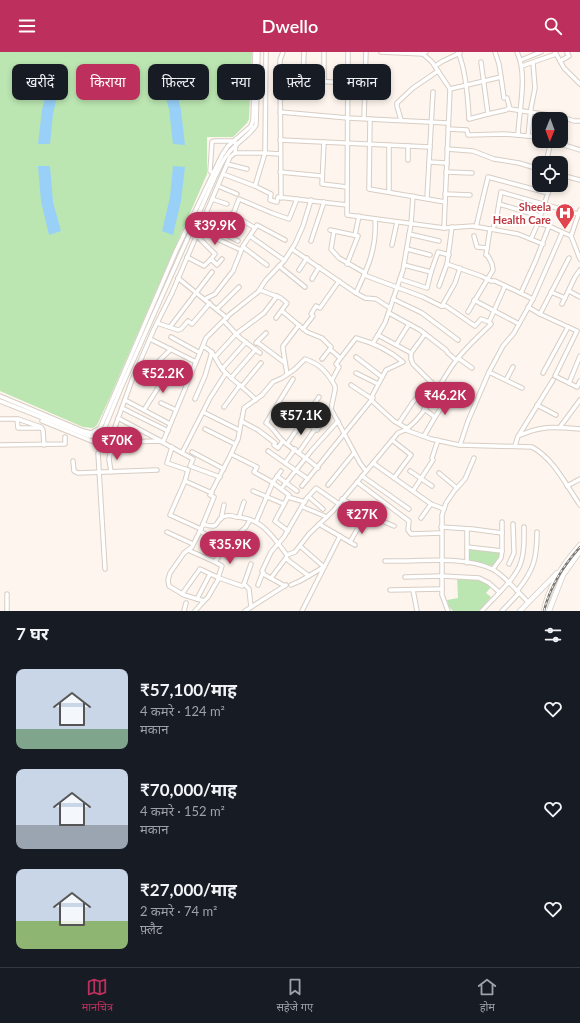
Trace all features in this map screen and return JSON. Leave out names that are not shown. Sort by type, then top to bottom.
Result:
[{"type":"main road","points":[[520,611],[559,571],[580,545]]},
{"type":"main road","points":[[544,611],[554,589],[580,551]]},
{"type":"main road","points":[[549,611],[559,571]]},
{"type":"main road","points":[[543,587],[554,589]]},
{"type":"street","points":[[0,402],[80,434],[97,436],[103,432],[142,340],[215,177],[226,155],[251,126],[255,52]]},
{"type":"street","points":[[0,396],[83,431],[92,433],[100,428],[176,251],[222,155],[228,146],[253,131],[256,125],[258,52]]},
{"type":"street","points":[[255,186],[265,152],[266,52]]},
{"type":"street","points":[[280,64],[283,52]]},
{"type":"street","points":[[304,52],[304,64]]},
{"type":"street","points":[[324,52],[324,64]]},
{"type":"street","points":[[348,52],[348,64]]},
{"type":"street","points":[[364,118],[366,52]]},
{"type":"street","points":[[382,52],[425,53],[450,89],[444,228]]},
{"type":"street","points":[[435,66],[459,52],[466,85],[469,119],[509,108],[580,121]]},
{"type":"street","points":[[495,52],[509,108]]},
{"type":"street","points":[[517,52],[522,66],[522,92],[519,109],[518,135]]},
{"type":"street","points":[[521,60],[541,52]]},
{"type":"street","points":[[560,61],[569,56],[566,53],[568,52]]},
{"type":"street","points":[[522,66],[556,53],[564,68],[580,84]]},
{"type":"street","points":[[481,62],[488,114]]},
{"type":"street","points":[[528,136],[536,88],[533,63]]},
{"type":"street","points":[[401,120],[397,103],[413,88],[438,71]]},
{"type":"street","points":[[450,89],[501,77]]},
{"type":"street","points":[[427,198],[433,92]]},
{"type":"street","points":[[280,100],[281,198]]},
{"type":"street","points":[[348,100],[347,215],[444,228],[476,226],[518,234],[543,244]]},
{"type":"street","points":[[280,112],[348,118],[448,123]]},
{"type":"street","points":[[370,119],[369,189],[445,202]]},
{"type":"street","points":[[448,129],[467,130],[468,135],[532,136]]},
{"type":"street","points":[[280,140],[430,147]]},
{"type":"street","points":[[213,173],[210,171],[212,142],[235,143]]},
{"type":"street","points":[[324,142],[322,184],[347,187]]},
{"type":"street","points":[[235,143],[235,153]]},
{"type":"street","points":[[389,145],[389,192]]},
{"type":"street","points":[[408,146],[408,160]]},
{"type":"street","points":[[568,146],[580,150]]},
{"type":"street","points":[[447,149],[473,151],[494,159],[532,167]]},
{"type":"street","points":[[0,402],[99,444],[106,443],[111,438],[157,322],[197,236],[230,157],[235,153],[265,152],[280,154]]},
{"type":"street","points":[[429,162],[447,163]]},
{"type":"street","points":[[227,164],[246,169]]},
{"type":"street","points":[[280,172],[322,176]]},
{"type":"street","points":[[446,172],[472,173]]},
{"type":"street","points":[[223,174],[255,186],[271,194],[270,200],[277,202],[278,197],[347,205]]},
{"type":"street","points":[[476,226],[488,177],[548,193],[531,239]]},
{"type":"street","points":[[568,177],[580,180]]},
{"type":"street","points":[[218,186],[237,194]]},
{"type":"street","points":[[468,312],[486,279],[493,270],[492,264],[486,255],[501,192],[578,214]]},
{"type":"street","points":[[445,194],[470,195]]},
{"type":"street","points":[[373,343],[386,323],[404,265],[411,224],[413,196]]},
{"type":"street","points":[[212,199],[227,204]]},
{"type":"street","points":[[216,235],[232,214],[239,199],[272,214],[289,219],[297,199]]},
{"type":"street","points":[[162,442],[168,431],[206,338],[225,319],[260,290],[284,260],[292,249],[303,226],[311,200]]},
{"type":"street","points":[[311,241],[324,202]]},
{"type":"street","points":[[499,204],[540,216]]},
{"type":"street","points":[[580,210],[571,236],[580,259]]},
{"type":"street","points":[[232,214],[255,228]]},
{"type":"street","points":[[347,264],[358,236],[355,235],[360,216]]},
{"type":"street","points":[[356,292],[365,274],[374,248],[376,234],[375,219]]},
{"type":"street","points":[[392,245],[397,222]]},
{"type":"street","points":[[538,222],[571,236]]},
{"type":"street","points":[[202,224],[216,235],[215,238],[242,249],[268,265]]},
{"type":"street","points":[[205,299],[215,294],[233,271],[242,249],[257,225],[285,240]]},
{"type":"street","points":[[521,293],[543,244],[549,226]]},
{"type":"street","points":[[439,286],[448,264],[452,227]]},
{"type":"street","points":[[355,235],[332,230],[331,249],[347,264],[365,274],[442,306],[446,306],[475,326],[482,319],[489,322]]},
{"type":"street","points":[[219,231],[238,241]]},
{"type":"street","points":[[460,446],[466,427],[489,372],[504,346],[514,333],[528,307],[562,233]]},
{"type":"street","points":[[409,234],[439,241]]},
{"type":"street","points":[[187,257],[204,266],[212,259],[214,254],[197,236]]},
{"type":"street","points":[[250,236],[284,260]]},
{"type":"street","points":[[474,236],[477,247],[487,248]]},
{"type":"street","points":[[292,249],[365,298],[376,299],[390,308]]},
{"type":"street","points":[[406,249],[430,255]]},
{"type":"street","points":[[400,279],[427,288],[438,252],[449,255]]},
{"type":"street","points":[[299,270],[307,258]]},
{"type":"street","points":[[540,314],[569,258]]},
{"type":"street","points":[[212,259],[217,265],[222,260]]},
{"type":"street","points":[[448,264],[481,276],[532,298]]},
{"type":"street","points":[[404,265],[431,272]]},
{"type":"street","points":[[279,266],[305,287]]},
{"type":"street","points":[[312,279],[319,267]]},
{"type":"street","points":[[442,306],[456,283],[460,268]]},
{"type":"street","points":[[562,304],[580,270]]},
{"type":"street","points":[[170,328],[212,272]]},
{"type":"street","points":[[178,278],[217,309],[236,334],[260,353]]},
{"type":"street","points":[[303,329],[313,316],[311,314],[316,306],[320,308],[339,281]]},
{"type":"street","points":[[271,578],[286,556],[295,552],[398,433],[407,430],[424,409],[457,359],[491,324],[489,322],[493,310],[505,286]]},
{"type":"street","points":[[217,309],[239,287]]},
{"type":"street","points":[[260,290],[277,296],[287,303],[276,318]]},
{"type":"street","points":[[568,291],[580,297]]},
{"type":"street","points":[[551,292],[565,298]]},
{"type":"street","points":[[215,357],[236,334],[264,313],[277,296]]},
{"type":"street","points":[[393,299],[422,313],[458,340]]},
{"type":"street","points":[[474,300],[519,324]]},
{"type":"street","points":[[157,322],[170,328],[178,330],[182,329],[188,321],[192,324],[210,303]]},
{"type":"street","points":[[528,307],[578,332],[555,376],[579,388],[580,381]]},
{"type":"street","points":[[282,311],[303,329],[322,338],[331,347],[330,349],[340,358]]},
{"type":"street","points":[[389,313],[425,334],[448,353],[472,368]]},
{"type":"street","points":[[396,345],[409,324]]},
{"type":"street","points":[[287,374],[283,346],[299,325]]},
{"type":"street","points":[[543,373],[568,327]]},
{"type":"street","points":[[230,378],[254,348],[257,342],[266,333]]},
{"type":"street","points":[[425,334],[411,353],[411,359],[413,364],[438,389]]},
{"type":"street","points":[[378,335],[411,353]]},
{"type":"street","points":[[171,337],[200,353]]},
{"type":"street","points":[[302,486],[318,468],[371,400],[386,370],[403,362],[393,354],[373,343],[356,338],[336,364],[339,367],[332,380]]},
{"type":"street","points":[[142,340],[171,349],[196,362]]},
{"type":"street","points":[[222,369],[246,342]]},
{"type":"street","points":[[257,342],[285,363]]},
{"type":"street","points":[[203,346],[212,352],[222,369],[230,378],[256,400]]},
{"type":"street","points":[[159,361],[171,349]]},
{"type":"street","points":[[322,359],[330,349]]},
{"type":"street","points":[[195,399],[212,352]]},
{"type":"street","points":[[569,383],[580,356]]},
{"type":"street","points":[[356,357],[382,377]]},
{"type":"street","points":[[204,601],[182,594],[169,586],[168,580],[170,573],[184,553],[193,544],[203,524],[214,497],[210,495],[236,444],[244,408],[256,400],[273,382],[295,369],[305,359],[315,362],[321,366],[332,380],[335,390],[331,410],[317,430],[315,429],[299,452]]},
{"type":"street","points":[[224,407],[261,363]]},
{"type":"street","points":[[506,380],[513,367]]},
{"type":"street","points":[[144,410],[170,369]]},
{"type":"street","points":[[356,372],[378,384]]},
{"type":"street","points":[[489,372],[522,388]]},
{"type":"street","points":[[182,452],[210,398],[226,373]]},
{"type":"street","points":[[293,379],[266,423],[273,428],[285,442],[306,457],[318,468]]},
{"type":"street","points":[[515,446],[518,436],[553,380]]},
{"type":"street","points":[[399,423],[413,402],[431,382]]},
{"type":"street","points":[[351,385],[371,400],[394,421],[399,423],[407,430],[424,436],[460,446],[532,447],[542,452],[549,459],[580,505]]},
{"type":"street","points":[[424,436],[435,416],[454,389]]},
{"type":"street","points":[[274,454],[303,421],[319,397]]},
{"type":"street","points":[[125,400],[170,424]]},
{"type":"street","points":[[560,427],[580,400]]},
{"type":"street","points":[[161,403],[176,410]]},
{"type":"street","points":[[537,405],[556,415]]},
{"type":"street","points":[[122,408],[168,431]]},
{"type":"street","points":[[275,409],[299,426]]},
{"type":"street","points":[[424,409],[435,416]]},
{"type":"street","points":[[331,410],[360,464],[366,471]]},
{"type":"street","points":[[203,412],[239,430]]},
{"type":"street","points":[[118,418],[193,458],[190,466],[220,477]]},
{"type":"street","points":[[0,419],[17,419],[42,428]]},
{"type":"street","points":[[17,419],[19,428],[42,428]]},
{"type":"street","points":[[241,421],[258,430],[275,443],[274,446],[278,448]]},
{"type":"street","points":[[303,421],[315,429]]},
{"type":"street","points":[[281,489],[306,457],[338,421]]},
{"type":"street","points":[[44,445],[42,428],[45,422]]},
{"type":"street","points":[[518,436],[538,428],[560,427],[580,429]]},
{"type":"street","points":[[115,428],[130,435]]},
{"type":"street","points":[[205,430],[236,444]]},
{"type":"street","points":[[0,445],[65,444],[65,437]]},
{"type":"street","points":[[392,440],[411,455],[394,478]]},
{"type":"street","points":[[413,491],[433,460],[432,458],[438,440]]},
{"type":"street","points":[[108,441],[162,442]]},
{"type":"street","points":[[274,446],[269,451],[308,480]]},
{"type":"street","points":[[172,447],[167,463],[188,470],[185,481],[170,515],[200,530],[218,542]]},
{"type":"street","points":[[111,448],[109,459],[111,472]]},
{"type":"street","points":[[285,463],[295,449]]},
{"type":"street","points":[[192,452],[224,469]]},
{"type":"street","points":[[98,453],[105,569]]},
{"type":"street","points":[[328,485],[354,453]]},
{"type":"street","points":[[231,454],[257,467],[254,472],[272,482],[289,495],[288,497],[305,502]]},
{"type":"street","points":[[448,611],[442,595],[442,515],[446,503],[465,479],[474,458]]},
{"type":"street","points":[[73,461],[74,471],[78,473],[157,470]]},
{"type":"street","points":[[373,463],[431,504],[444,509]]},
{"type":"street","points":[[256,522],[272,482],[282,471]]},
{"type":"street","points":[[410,471],[432,486]]},
{"type":"street","points":[[439,473],[457,488]]},
{"type":"street","points":[[277,476],[297,491]]},
{"type":"street","points":[[362,476],[409,509]]},
{"type":"street","points":[[567,486],[580,479]]},
{"type":"street","points":[[185,481],[212,493]]},
{"type":"street","points":[[357,482],[408,521],[408,530],[411,534],[441,533]]},
{"type":"street","points":[[258,585],[263,572],[262,570],[271,552],[288,531],[305,502],[316,488],[338,504]]},
{"type":"street","points":[[253,491],[284,504]]},
{"type":"street","points":[[288,497],[275,522],[288,531]]},
{"type":"street","points":[[309,497],[323,509]]},
{"type":"street","points":[[342,499],[362,511],[394,526]]},
{"type":"street","points":[[238,517],[244,502]]},
{"type":"street","points":[[421,518],[431,504]]},
{"type":"street","points":[[221,519],[224,505]]},
{"type":"street","points":[[303,507],[327,516]]},
{"type":"street","points":[[203,524],[212,527],[215,526],[226,516],[245,517],[261,524],[278,544],[288,561],[309,576]]},
{"type":"street","points":[[227,556],[237,535],[246,527],[250,520]]},
{"type":"street","points":[[350,542],[362,521]]},
{"type":"street","points":[[493,569],[501,558],[502,522]]},
{"type":"street","points":[[319,524],[355,545]]},
{"type":"street","points":[[509,564],[514,553],[513,524]]},
{"type":"street","points":[[441,527],[502,533]]},
{"type":"street","points":[[482,611],[518,570],[524,548],[524,527]]},
{"type":"street","points":[[467,529],[467,562]]},
{"type":"street","points":[[168,532],[193,544]]},
{"type":"street","points":[[502,611],[518,592],[534,564],[537,548],[537,532]]},
{"type":"street","points":[[302,611],[340,536]]},
{"type":"street","points":[[300,546],[324,567]]},
{"type":"street","points":[[215,562],[224,547]]},
{"type":"street","points":[[467,547],[502,551]]},
{"type":"street","points":[[188,550],[222,566],[219,578],[208,597],[195,611]]},
{"type":"street","points":[[385,561],[467,562],[493,569],[528,602]]},
{"type":"street","points":[[244,584],[250,564]]},
{"type":"street","points":[[245,611],[289,585],[324,567]]},
{"type":"street","points":[[182,594],[200,570],[242,586],[244,584]]},
{"type":"street","points":[[263,572],[271,578],[289,585]]},
{"type":"street","points":[[197,599],[210,574]]},
{"type":"street","points":[[405,577],[442,576],[479,578],[489,583],[499,592]]},
{"type":"street","points":[[244,584],[249,589],[251,607]]},
{"type":"street","points":[[390,590],[442,589]]},
{"type":"street","points":[[413,590],[417,611]]},
{"type":"street","points":[[7,611],[8,594]]},
{"type":"street","points":[[184,611],[186,603]]},
{"type":"green space","points":[[0,52],[252,52],[251,64],[217,64],[217,100],[250,100],[249,119],[233,137],[207,137],[207,174],[97,425],[93,428],[83,427],[0,391]]},
{"type":"green space","points":[[469,549],[500,553],[493,566],[469,561]]},
{"type":"green space","points":[[457,576],[484,580],[491,587],[486,593],[491,597],[479,611],[453,611],[449,607],[447,600],[458,598]]},
{"type":"water","points":[[44,100],[56,100],[53,114],[50,144],[38,144]]},
{"type":"water","points":[[167,100],[179,100],[185,145],[173,144]]},
{"type":"water","points":[[38,166],[50,166],[53,202],[61,231],[49,235],[41,201]]},
{"type":"water","points":[[173,166],[185,167],[181,201],[173,235],[162,231],[170,197]]},
{"type":"railway","points":[[544,611],[550,593],[558,577],[580,547]]},
{"type":"place","name":"Sheela Health Care","points":[[565,230]]}]
